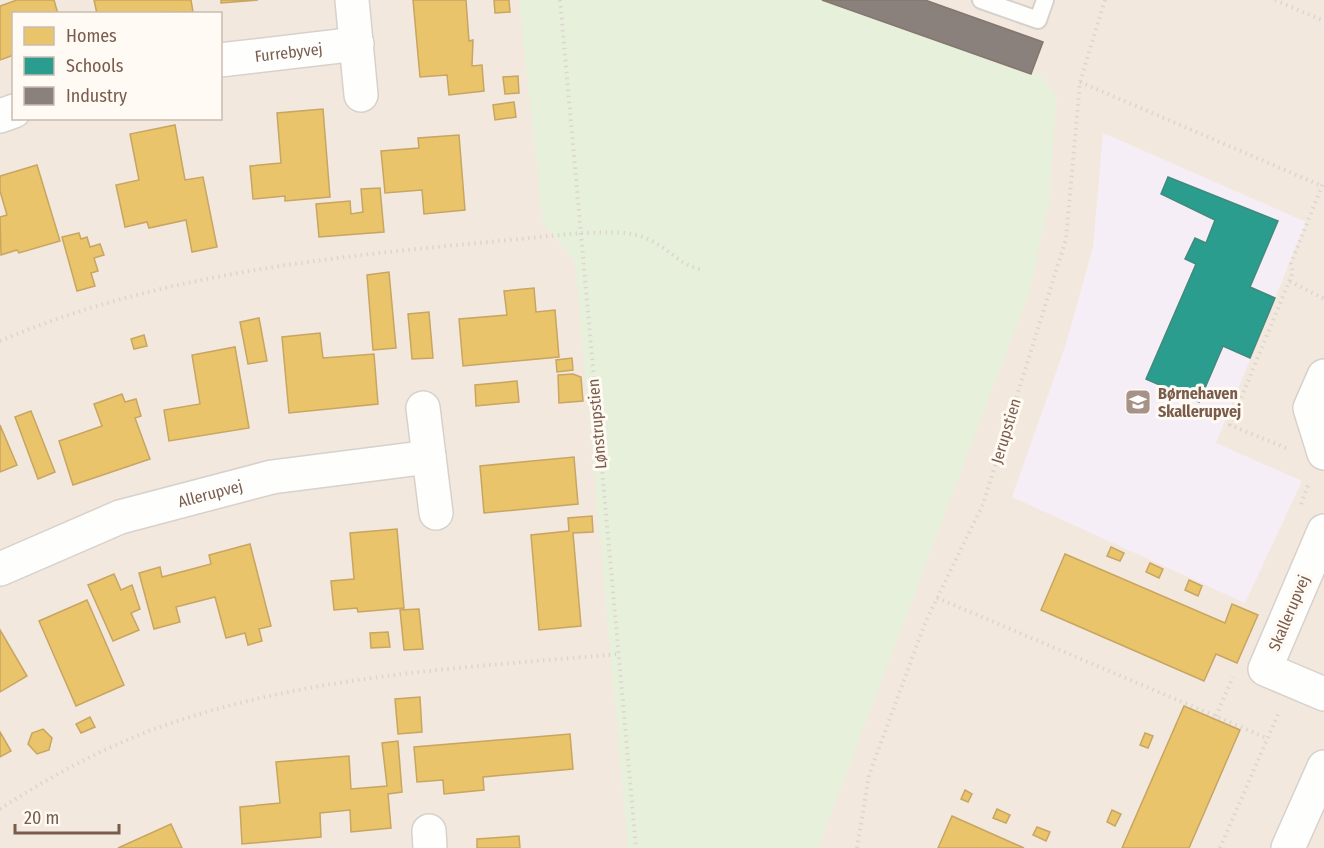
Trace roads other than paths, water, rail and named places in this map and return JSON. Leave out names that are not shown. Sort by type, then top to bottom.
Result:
[{"type":"street","points":[[352,0],[361,95]]},
{"type":"street","name":"Furrebyvej","points":[[222,60],[357,44]]},
{"type":"street","points":[[1308,460],[1310,408],[1324,376]]},
{"type":"street","points":[[423,408],[436,513]]},
{"type":"street","name":"Allerupvej","points":[[0,569],[120,517],[272,477],[429,457]]},
{"type":"street","name":"Skallerupvej","points":[[1324,531],[1265,669],[1324,694]]},
{"type":"street","points":[[1288,848],[1324,767]]},
{"type":"lane","points":[[981,0],[1038,20],[1045,0]]},
{"type":"place","name":"Børnehaven Skallerupvej","points":[[1138,402]]}]
